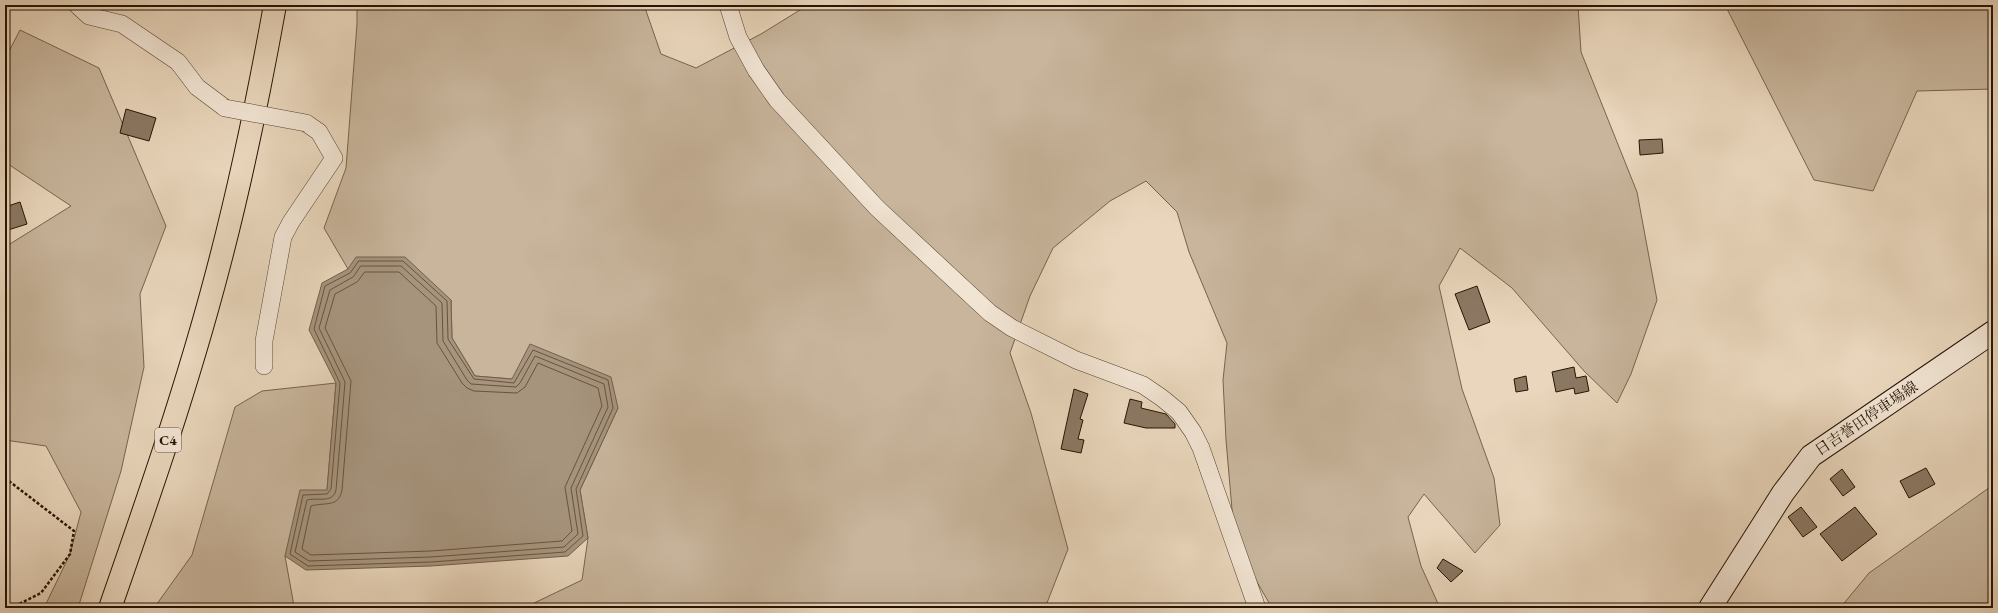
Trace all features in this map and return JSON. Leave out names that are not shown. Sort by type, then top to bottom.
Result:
[{"type":"highway","name":"C4","points":[[110,608],[164,455],[218,270],[245,158],[275,5]]},
{"type":"highway","points":[[218,270],[250,195],[291,5]]},
{"type":"main road","name":"日吉誉田停車場線","points":[[1710,608],[1783,493],[1811,456],[1993,332]]},
{"type":"street","points":[[77,5],[88,16],[122,24],[178,62],[197,87],[226,108],[306,123],[319,132],[334,158],[291,222],[283,237],[278,252],[264,341],[264,366]]},
{"type":"street","points":[[728,5],[742,44],[756,70],[777,100],[877,208],[990,313],[1012,328],[1076,360],[1143,386],[1162,398],[1179,412],[1193,432],[1201,448],[1257,608]]},
{"type":"path","points":[[5,478],[74,530],[70,554],[40,593],[11,608]]},
{"type":"shaded area","points":[[357,5],[644,5],[661,54],[696,68],[761,34],[808,5],[1578,5],[1581,52],[1637,192],[1657,300],[1631,374],[1617,403],[1584,371],[1512,288],[1460,248],[1439,286],[1462,389],[1494,478],[1500,525],[1475,553],[1424,494],[1408,517],[1421,566],[1440,608],[1272,608],[1235,544],[1226,440],[1223,380],[1227,343],[1189,252],[1177,212],[1146,181],[1110,201],[1053,248],[1030,296],[1010,353],[1031,413],[1068,549],[1045,608],[529,608],[530,605],[582,580],[588,538],[580,490],[618,408],[512,379],[475,376],[452,338],[451,300],[348,269],[324,228],[346,168],[357,24]]},
{"type":"shaded area","points":[[1725,5],[1991,5],[1993,11],[1993,89],[1917,91],[1873,191],[1814,180]]},
{"type":"shaded area","points":[[20,30],[99,68],[166,226],[140,294],[144,367],[121,471],[78,608],[44,608],[70,554],[81,512],[46,446],[5,440],[5,247],[71,206],[5,162],[5,59]]},
{"type":"shaded area","points":[[336,383],[327,490],[285,556],[294,606],[301,608],[154,608],[192,555],[235,407],[262,391]]},
{"type":"shaded area","points":[[1993,485],[1993,608],[1840,608],[1869,573]]},
{"type":"water","points":[[356,257],[405,257],[451,300],[452,338],[475,376],[512,379],[530,344],[611,377],[618,408],[580,490],[588,538],[568,556],[431,566],[306,570],[285,556],[300,490],[327,490],[336,383],[309,330],[322,283],[348,269]]},
{"type":"building","points":[[126,109],[156,118],[149,141],[120,133]]},
{"type":"building","points":[[1662,139],[1663,153],[1640,155],[1639,140]]},
{"type":"building","points":[[20,202],[27,224],[5,231],[5,207]]},
{"type":"building","points":[[1477,286],[1490,322],[1469,330],[1455,294]]},
{"type":"building","points":[[1574,367],[1576,378],[1586,376],[1589,391],[1575,394],[1574,388],[1556,392],[1552,372]]},
{"type":"building","points":[[1526,376],[1528,390],[1516,392],[1514,379]]},
{"type":"building","points":[[1074,389],[1088,394],[1080,419],[1083,420],[1078,439],[1084,440],[1081,453],[1061,449]]},
{"type":"building","points":[[1130,399],[1142,402],[1141,408],[1166,414],[1175,424],[1175,428],[1146,428],[1124,423]]},
{"type":"building","points":[[1926,468],[1935,484],[1909,498],[1900,481]]},
{"type":"building","points":[[1842,469],[1855,487],[1843,496],[1830,479]]},
{"type":"building","points":[[1801,507],[1817,527],[1803,537],[1788,517]]},
{"type":"building","points":[[1855,507],[1877,534],[1842,561],[1820,534]]},
{"type":"building","points":[[1443,559],[1463,571],[1451,582],[1437,568]]}]
